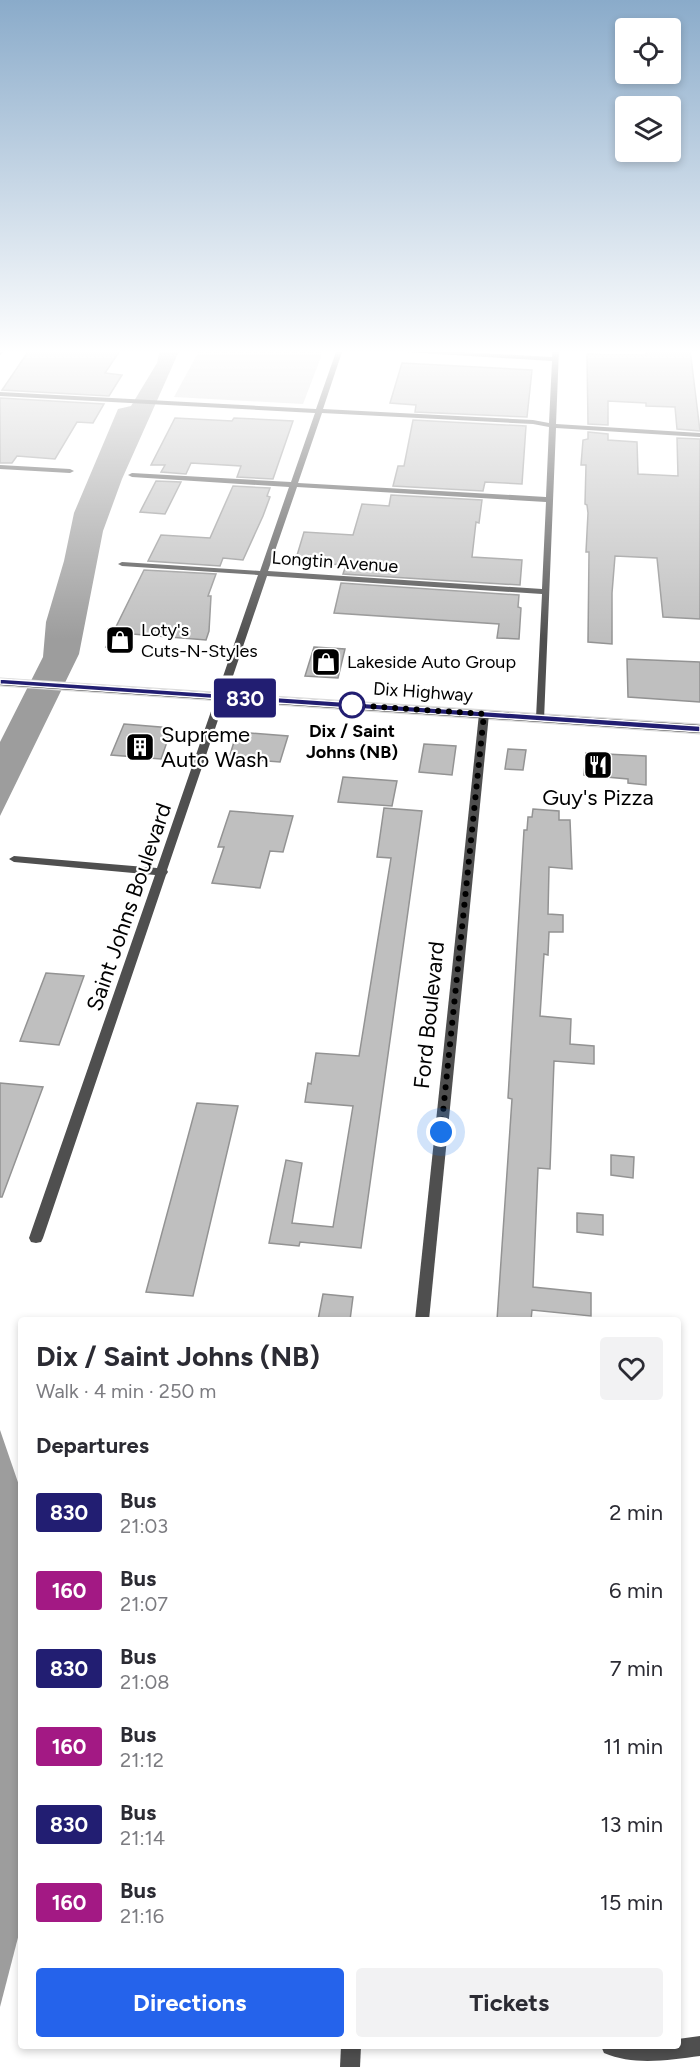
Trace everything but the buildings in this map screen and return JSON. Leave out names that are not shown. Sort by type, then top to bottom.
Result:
[{"type":"main road","name":"Dix Highway","points":[[0,682],[72,685],[700,729]]},
{"type":"street","name":"Saint Johns Boulevard","points":[[36,1238],[307,445]]},
{"type":"street","points":[[541,718],[554,445]]},
{"type":"street","points":[[0,467],[70,471]]},
{"type":"street","points":[[132,475],[550,500]]},
{"type":"street","name":"Longtin Avenue","points":[[122,564],[546,592]]},
{"type":"street","name":"Ford Boulevard","points":[[422,1317],[484,714]]},
{"type":"street","points":[[14,859],[163,872]]},
{"type":"street","points":[[681,2049],[700,2046]]},
{"type":"street","points":[[350,2067],[351,2049]]},
{"type":"street","points":[[634,2049],[656,2052],[678,2049]]},
{"type":"shaded area","points":[[103,445],[137,445],[103,531],[79,654],[0,816],[0,742],[43,657],[46,622],[64,561],[74,513]]},
{"type":"shaded area","points":[[0,1430],[18,1482],[18,1938],[0,2007]]},
{"type":"bus line","name":"830","points":[[0,682],[72,685],[700,729]]},
{"type":"place","name":"Loty's Cuts-N-Styles","points":[[120,640]]},
{"type":"place","name":"Lakeside Auto Group","points":[[326,662]]},
{"type":"place","name":"Dix / Saint Johns (NB)","points":[[352,705]]},
{"type":"place","name":"Supreme Auto Wash","points":[[140,747]]},
{"type":"place","name":"Guy's Pizza","points":[[598,765]]},
{"type":"route","points":[[352,705],[484,714],[441,1132]]}]
